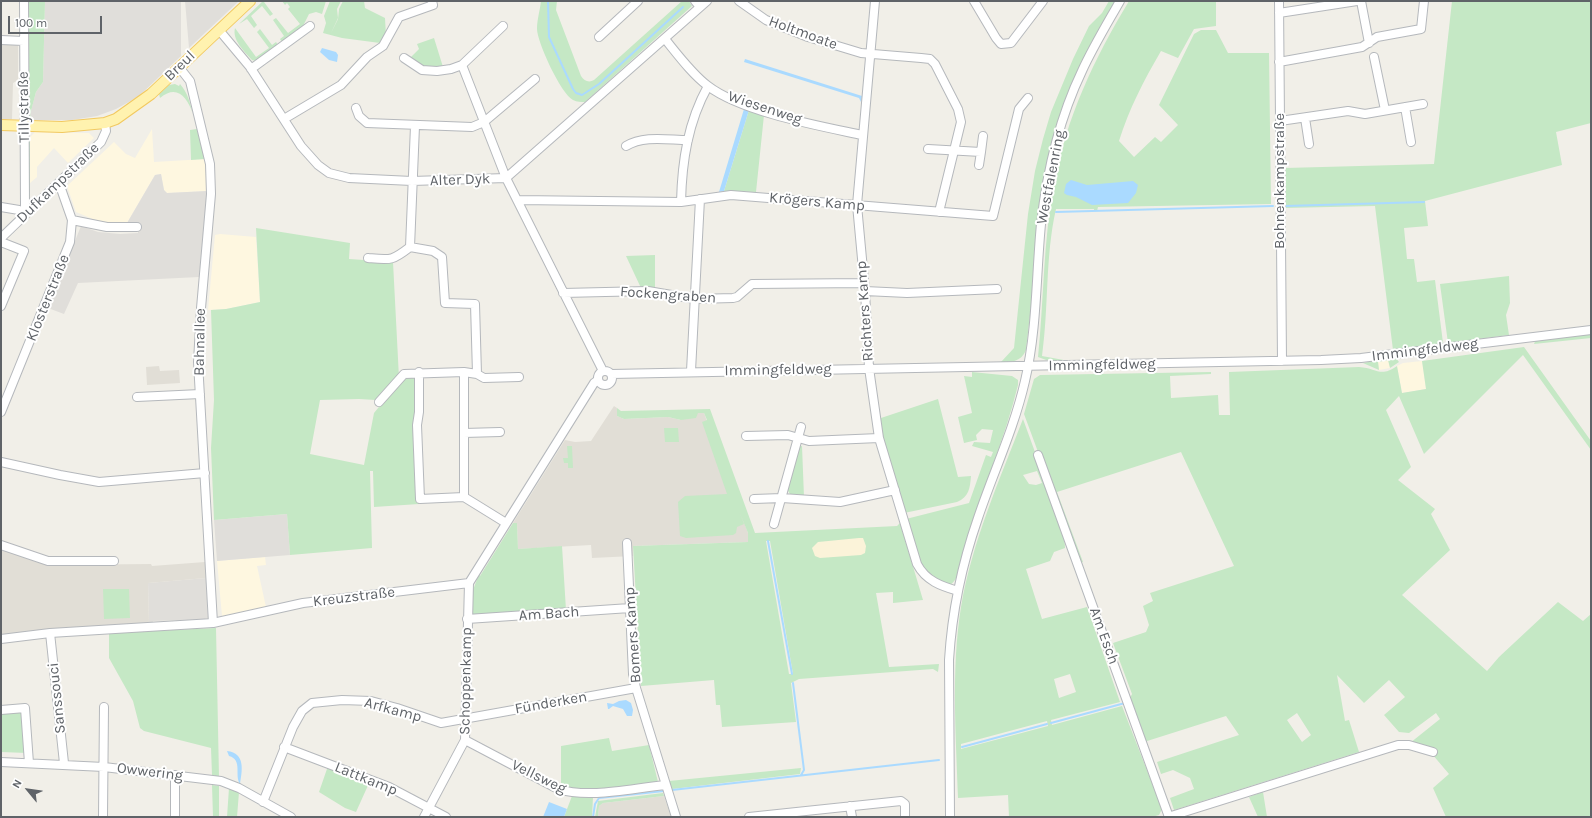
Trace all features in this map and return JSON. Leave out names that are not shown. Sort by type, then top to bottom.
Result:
[{"type":"main road","name":"Breul","points":[[1,125],[62,127],[105,123],[116,119],[151,94],[250,1]]},
{"type":"street","name":"Tillystraße","points":[[24,1],[24,126],[27,213]]},
{"type":"street","points":[[284,119],[341,85],[367,57],[383,46],[399,17],[433,6],[432,1]]},
{"type":"street","points":[[599,37],[638,1]]},
{"type":"street","name":"Alter Dyk","points":[[219,30],[251,70],[308,155],[329,173],[349,178],[412,181],[506,178],[665,39],[697,4],[707,1]]},
{"type":"street","name":"Holtmoate","points":[[738,1],[781,27],[854,51],[871,54],[930,59],[960,113],[961,122],[954,151]]},
{"type":"street","name":"Richters Kamp","points":[[875,1],[857,205],[869,368],[879,438],[919,569],[932,582],[958,591]]},
{"type":"street","points":[[974,1],[1001,44],[1011,43],[1043,1]]},
{"type":"street","name":"Westfalenring","points":[[950,817],[948,679],[951,634],[958,591],[971,539],[1011,432],[1028,366],[1042,223],[1046,192],[1057,140],[1066,110],[1082,70],[1120,1]]},
{"type":"street","name":"Bohnenkampstraße","points":[[1279,1],[1282,361]]},
{"type":"street","points":[[1279,13],[1357,1]]},
{"type":"street","points":[[1361,1],[1369,43]]},
{"type":"street","points":[[1279,62],[1362,47],[1377,37],[1420,29],[1424,1]]},
{"type":"street","points":[[251,70],[310,26]]},
{"type":"street","points":[[404,58],[416,68],[427,71],[442,71],[462,65],[503,26]]},
{"type":"street","name":"Wiesenweg","points":[[665,39],[708,86],[726,97],[783,117],[862,135]]},
{"type":"street","points":[[1,40],[24,41]]},
{"type":"street","points":[[1374,58],[1384,110]]},
{"type":"street","points":[[462,65],[506,178],[603,371]]},
{"type":"street","name":"Bahnallee","points":[[179,67],[190,81],[210,164],[211,194],[200,314],[198,362],[213,623]]},
{"type":"street","points":[[356,108],[359,116],[367,123],[472,127],[484,122],[535,79]]},
{"type":"street","points":[[681,202],[681,175],[688,140],[700,102],[708,86]]},
{"type":"street","name":"Krögers Kamp","points":[[518,200],[681,202],[731,195],[993,216],[1019,109],[1028,98]]},
{"type":"street","points":[[1280,121],[1348,111],[1365,114],[1423,104]]},
{"type":"street","points":[[1405,107],[1411,142]]},
{"type":"street","points":[[1305,118],[1309,144]]},
{"type":"street","name":"Dufkampstraße","points":[[1,238],[101,142],[106,131],[105,123]]},
{"type":"street","points":[[368,258],[392,259],[400,256],[410,247],[415,126]]},
{"type":"street","points":[[979,165],[984,136]]},
{"type":"street","points":[[626,146],[633,141],[646,139],[688,140]]},
{"type":"street","points":[[928,149],[981,152]]},
{"type":"street","points":[[939,212],[954,151]]},
{"type":"street","name":"Klosterstraße","points":[[1,412],[70,242],[72,220],[59,183]]},
{"type":"street","points":[[691,372],[700,199]]},
{"type":"street","points":[[1,207],[27,213]]},
{"type":"street","points":[[72,220],[107,227],[137,227]]},
{"type":"street","points":[[1,242],[24,251],[1,306]]},
{"type":"street","points":[[410,247],[432,251],[442,257],[444,303],[475,304],[477,374]]},
{"type":"street","name":"Fockengraben","points":[[563,293],[648,290],[695,299],[737,297],[752,284],[864,287],[906,293],[997,289]]},
{"type":"street","name":"Immingfeldweg","points":[[611,374],[1282,361],[1361,358],[1591,330]]},
{"type":"street","points":[[469,583],[594,383],[598,380],[598,375],[603,371],[608,371],[611,374],[612,380],[608,385],[603,385],[598,380]]},
{"type":"street","points":[[379,402],[404,374],[419,372],[464,372],[477,374],[484,378],[519,377]]},
{"type":"street","points":[[419,372],[419,412],[417,425],[420,499],[464,497],[506,523]]},
{"type":"street","points":[[464,372],[464,497]]},
{"type":"street","points":[[137,397],[200,394]]},
{"type":"street","points":[[774,524],[801,427]]},
{"type":"street","points":[[464,433],[500,432]]},
{"type":"street","points":[[746,436],[788,435],[809,441],[879,438]]},
{"type":"street","name":"Am Esch","points":[[1038,455],[1172,816],[1398,745],[1409,745],[1433,752]]},
{"type":"street","points":[[1,462],[98,482],[205,473]]},
{"type":"street","points":[[754,499],[782,498],[840,502],[895,490]]},
{"type":"street","name":"Bomers Kamp","points":[[627,543],[633,674],[676,817]]},
{"type":"street","points":[[1,545],[48,561],[114,561]]},
{"type":"street","name":"Kreuzstraße","points":[[1,640],[50,633],[213,623],[303,603],[469,583]]},
{"type":"street","name":"Schoppenkamp","points":[[424,817],[465,740],[469,583]]},
{"type":"street","name":"Am Bach","points":[[467,619],[630,608]]},
{"type":"street","name":"Sanssouci","points":[[50,633],[64,763]]},
{"type":"street","name":"Fünderken","points":[[466,718],[636,688]]},
{"type":"street","name":"Arfkamp","points":[[263,802],[295,722],[302,711],[312,703],[319,701],[371,701],[441,723],[466,718]]},
{"type":"street","points":[[103,817],[104,707]]},
{"type":"street","points":[[1,710],[25,708],[29,763]]},
{"type":"street","name":"Vellsweg","points":[[465,740],[558,789],[572,793],[586,794],[666,785]]},
{"type":"street","name":"Lattkamp","points":[[284,747],[389,787],[446,817]]},
{"type":"street","name":"Owwering","points":[[1,762],[64,763],[104,766],[221,781],[239,788],[291,817]]},
{"type":"street","points":[[175,817],[176,775]]},
{"type":"street","points":[[749,817],[799,814],[850,806],[901,801],[905,804],[905,817]]},
{"type":"street","points":[[850,806],[852,817]]},
{"type":"shaded area","points":[[45,1],[181,1],[181,56],[138,97],[116,109],[97,116],[72,120],[34,120],[30,115],[36,92],[43,82]]},
{"type":"shaded area","points":[[185,1],[239,1],[189,48]]},
{"type":"shaded area","points":[[1,45],[18,45],[18,80],[13,83],[12,119],[1,119]]},
{"type":"shaded area","points":[[152,129],[154,162],[205,159],[207,191],[167,193],[164,190],[161,174],[155,175],[127,223],[100,222],[76,212],[67,186],[114,142],[126,154],[135,158]]},
{"type":"shaded area","points":[[35,132],[89,133],[94,138],[68,163],[54,148],[37,167],[37,177],[30,183],[30,137]]},
{"type":"shaded area","points":[[161,174],[164,190],[167,193],[207,191],[199,277],[78,283],[64,314],[48,308],[81,226],[98,232],[120,234],[138,233],[138,222],[127,223],[155,175]]},
{"type":"shaded area","points":[[220,234],[256,237],[260,302],[226,309],[208,310],[215,235]]},
{"type":"shaded area","points":[[1389,360],[1390,368],[1379,370],[1378,362]]},
{"type":"shaded area","points":[[1422,361],[1426,389],[1402,393],[1397,366],[1403,363]]},
{"type":"shaded area","points":[[159,366],[160,371],[179,370],[180,383],[147,385],[146,367]]},
{"type":"shaded area","points":[[614,406],[617,408],[617,416],[624,419],[668,417],[681,420],[698,413],[704,413],[748,533],[748,542],[633,546],[633,556],[592,558],[591,545],[518,549],[517,523],[513,523],[565,440],[575,442],[591,441]]},
{"type":"shaded area","points":[[287,514],[290,555],[217,561],[214,520]]},
{"type":"shaded area","points":[[1,548],[49,565],[151,564],[152,566],[205,562],[206,578],[148,583],[149,624],[103,626],[1,637]]},
{"type":"shaded area","points":[[265,557],[266,565],[257,566],[266,607],[224,617],[222,616],[217,561]]},
{"type":"shaded area","points":[[206,578],[208,619],[153,621],[152,624],[149,624],[148,583]]},
{"type":"shaded area","points":[[664,796],[671,817],[598,817],[599,806],[603,803]]},
{"type":"green space","points":[[26,1],[45,1],[43,82],[36,92],[30,115],[34,120],[29,120],[28,117]]},
{"type":"green space","points":[[263,1],[265,1],[264,2],[273,14],[270,16],[262,6],[251,16],[257,25],[254,28],[247,19],[239,24]]},
{"type":"green space","points":[[282,1],[326,1],[322,14],[316,12],[309,14],[303,26],[282,42],[280,39],[284,36],[273,20],[276,18],[288,33],[300,24],[288,9],[290,7],[287,3],[285,5]]},
{"type":"green space","points":[[330,1],[341,1],[337,9],[338,18],[331,33],[338,19],[339,9],[343,1],[364,1],[365,8],[385,18],[386,36],[380,43],[342,38],[323,33],[326,23],[324,16]]},
{"type":"green space","points":[[541,1],[557,1],[556,10],[581,76],[588,81],[594,80],[682,1],[689,1],[692,6],[585,102],[578,102],[568,96],[562,88],[545,56],[537,29]]},
{"type":"green space","points":[[1109,1],[1117,1],[1057,127],[1034,280],[1026,350],[1019,359],[1001,362],[1014,348],[1028,214],[1035,171],[1051,112],[1073,59],[1089,26],[1102,13]]},
{"type":"green space","points":[[1129,1],[1216,1],[1216,26],[1194,29],[1178,58],[1161,51],[1137,95],[1119,141],[1134,157],[1155,137],[1161,142],[1178,125],[1159,105],[1194,34],[1201,30],[1216,30],[1228,53],[1269,53],[1271,204],[1098,207],[1097,211],[1094,211],[1094,209],[1056,209],[1050,245],[1046,319],[1042,356],[1069,361],[1049,361],[1038,357],[1050,206],[1059,160],[1074,113],[1093,67]]},
{"type":"green space","points":[[1452,1],[1591,1],[1591,123],[1556,132],[1562,165],[1425,201],[1428,226],[1404,228],[1407,259],[1414,259],[1417,282],[1435,280],[1443,343],[1393,350],[1375,206],[1285,208],[1285,168],[1434,164]]},
{"type":"green space","points":[[235,28],[256,57],[269,48],[257,32],[260,29],[272,45],[276,42],[278,45],[256,61],[252,60],[237,41],[235,37]]},
{"type":"green space","points":[[434,38],[443,67],[426,67],[409,59],[419,49],[417,44]]},
{"type":"green space","points":[[175,84],[179,86],[180,84],[185,91],[193,114],[188,102],[181,94],[171,92],[160,98],[159,94],[169,85]]},
{"type":"green space","points":[[749,110],[764,115],[756,192],[724,191]]},
{"type":"green space","points":[[197,129],[205,159],[191,160],[190,130]]},
{"type":"green space","points":[[27,136],[30,137],[30,200],[27,202]]},
{"type":"green space","points":[[256,228],[350,243],[349,259],[393,262],[399,378],[375,406],[376,400],[320,400],[310,454],[364,465],[374,413],[396,386],[411,374],[417,377],[414,427],[419,504],[374,507],[373,471],[370,471],[372,548],[290,555],[287,514],[214,520],[211,448],[214,400],[211,310],[226,309],[260,302]]},
{"type":"green space","points":[[655,255],[655,288],[641,288],[626,256]]},
{"type":"green space","points":[[1509,276],[1510,303],[1506,315],[1509,335],[1448,343],[1440,284]]},
{"type":"green space","points":[[1591,332],[1591,338],[1534,344],[1536,339]]},
{"type":"green space","points":[[1524,347],[1591,441],[1591,450],[1523,355],[1424,454],[1399,396],[1386,410],[1411,467],[1398,480],[1435,509],[1431,514],[1450,550],[1402,595],[1487,671],[1499,657],[1558,602],[1583,621],[1591,614],[1591,817],[1446,817],[1433,788],[1449,774],[1432,754],[1436,750],[1410,743],[1440,719],[1436,713],[1409,733],[1399,732],[1384,715],[1405,697],[1389,680],[1364,703],[1337,675],[1345,721],[1349,720],[1359,752],[1174,810],[1170,798],[1194,789],[1190,778],[1173,770],[1161,774],[1157,762],[1239,735],[1226,716],[1144,742],[1129,700],[1132,694],[1113,643],[1146,632],[1149,625],[1143,606],[1153,601],[1150,593],[1234,566],[1181,452],[1057,492],[1083,562],[1079,563],[1024,414],[1034,379],[1040,375],[1211,372],[1211,374],[1170,376],[1171,398],[1218,395],[1219,415],[1230,415],[1229,372],[1359,367],[1382,372],[1391,370],[1397,366],[1402,393],[1426,389],[1422,361]],"holes":[[[1297,713],[1311,735],[1302,742],[1287,720]]]},
{"type":"green space","points":[[1395,357],[1399,362],[1390,368],[1388,360],[1378,362],[1379,370],[1363,363]]},
{"type":"green space","points":[[972,372],[1012,376],[1018,380],[1018,385],[1007,425],[972,524],[959,572],[954,582],[950,585],[944,584],[921,568],[906,519],[969,503],[986,455],[991,457],[993,452],[972,446],[974,442],[990,443],[993,430],[982,429],[976,435],[977,440],[964,443],[958,417],[972,413],[964,376],[972,377]]},
{"type":"green space","points":[[938,399],[958,477],[971,476],[968,492],[964,498],[957,502],[904,513],[878,419]]},
{"type":"green space","points":[[617,408],[621,411],[710,409],[755,533],[897,526],[900,523],[923,600],[893,603],[893,592],[876,593],[889,667],[939,664],[938,672],[933,669],[799,679],[791,683],[796,722],[722,727],[720,705],[716,705],[714,680],[641,686],[633,546],[748,542],[748,533],[739,511],[744,524],[737,527],[736,533],[733,535],[686,538],[680,536],[678,502],[685,496],[727,494],[702,422],[707,420],[704,413],[698,413],[696,418],[681,420],[668,417],[624,419],[617,416]],"holes":[[[766,541],[770,541],[793,674],[789,674]]]},
{"type":"green space","points":[[1023,419],[1064,532],[1065,548],[1054,552],[1050,561],[1026,569],[1042,619],[1087,607],[1120,702],[1051,720],[1052,725],[1122,706],[1162,809],[1159,815],[1152,817],[1009,817],[1008,795],[958,798],[955,679],[961,607],[979,535]],"holes":[[[1037,471],[1042,483],[1036,485],[1029,484],[1023,475]],[[1070,674],[1076,692],[1059,698],[1054,679]],[[1047,721],[1048,726],[961,749],[961,744]]]},
{"type":"green space","points":[[664,428],[678,428],[679,442],[665,442]]},
{"type":"green space","points":[[567,446],[572,446],[573,468],[568,468],[568,463],[564,463],[563,458],[568,458]]},
{"type":"green space","points":[[802,446],[804,497],[791,496],[787,489],[797,447]]},
{"type":"green space","points":[[513,523],[517,523],[518,549],[562,546],[566,610],[471,615],[473,590],[479,574],[480,576]]},
{"type":"green space","points":[[103,589],[129,589],[130,618],[104,619]]},
{"type":"green space","points":[[216,628],[219,777],[212,775],[211,748],[144,731],[140,728],[133,701],[109,658],[109,633]]},
{"type":"green space","points":[[1,713],[22,713],[27,753],[1,752]]},
{"type":"green space","points":[[609,738],[612,751],[649,745],[658,782],[585,792],[561,787],[561,746]]},
{"type":"green space","points":[[328,766],[370,781],[356,812],[345,808],[319,792]]},
{"type":"green space","points":[[801,768],[800,774],[672,789],[669,781]]},
{"type":"green space","points":[[212,785],[219,786],[219,817],[213,817]]},
{"type":"green space","points":[[229,788],[239,792],[237,817],[227,817]]},
{"type":"green space","points":[[1263,792],[1267,817],[1258,817],[1249,797]]},
{"type":"green space","points":[[663,793],[664,796],[603,803],[599,806],[598,817],[595,817],[598,801]]},
{"type":"green space","points":[[572,796],[593,797],[592,817],[564,817]]},
{"type":"sand","points":[[863,538],[866,546],[865,553],[861,555],[820,558],[815,556],[812,548],[818,542]]},
{"type":"water","points":[[322,48],[336,52],[338,55],[337,62],[329,60],[320,52]]},
{"type":"water","points":[[745,59],[862,96],[861,102],[859,98],[744,62]]},
{"type":"water","points":[[744,109],[749,110],[724,191],[719,192]]},
{"type":"water","points":[[1071,180],[1087,185],[1133,181],[1138,185],[1136,193],[1128,203],[1092,205],[1064,193],[1066,184]]},
{"type":"water","points":[[626,700],[631,703],[633,710],[632,716],[627,716],[623,709],[613,706],[608,709],[607,703],[613,704]]},
{"type":"water","points":[[227,751],[233,752],[240,759],[242,768],[240,784],[238,780],[236,761],[229,756]]},
{"type":"water","points":[[549,802],[567,809],[564,817],[543,817]]},
{"type":"waterway","points":[[548,1],[549,37],[573,89],[576,93],[582,95],[599,84],[683,7]]},
{"type":"waterway","points":[[1285,206],[1424,202]]},
{"type":"waterway","points":[[1056,212],[1273,206]]},
{"type":"waterway","points":[[768,541],[792,674]]},
{"type":"waterway","points":[[793,683],[804,770],[801,775]]},
{"type":"waterway","points":[[1051,723],[1125,703]]},
{"type":"waterway","points":[[962,747],[1047,724]]},
{"type":"waterway","points":[[672,790],[939,760]]},
{"type":"waterway","points":[[593,817],[595,804],[599,798],[664,791]]}]
